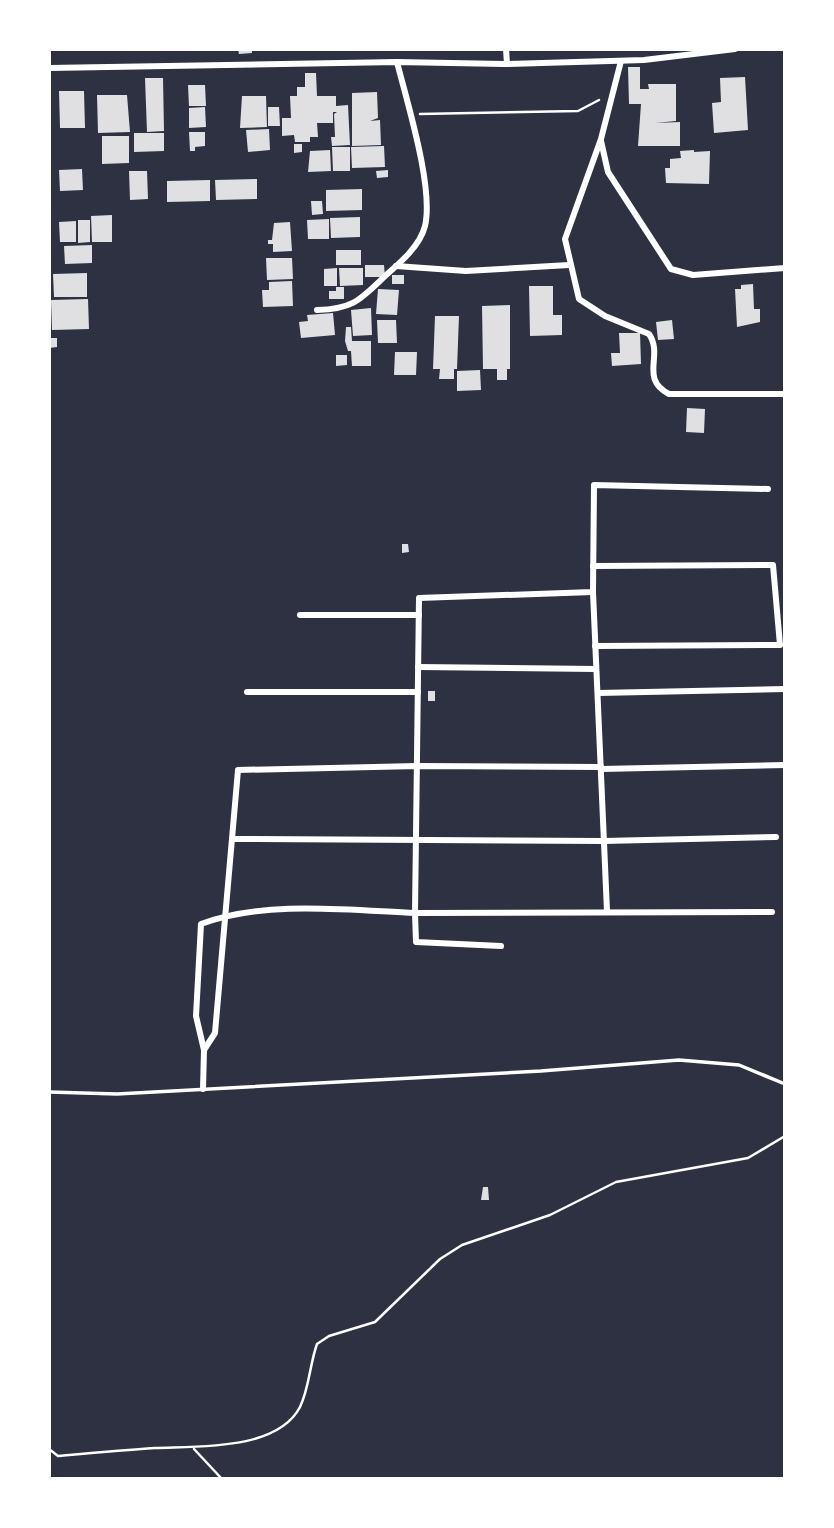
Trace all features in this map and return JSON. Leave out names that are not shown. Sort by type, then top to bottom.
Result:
[{"type":"street","points":[[506,49],[507,64]]},
{"type":"street","points":[[644,49],[644,60]]},
{"type":"street","points":[[49,68],[621,61],[735,49]]},
{"type":"street","points":[[621,61],[601,139],[565,239],[579,299],[587,307],[638,328],[652,338],[653,378],[658,389],[680,396],[785,394]]},
{"type":"street","points":[[317,310],[341,310],[354,304],[396,266],[417,242],[426,217],[425,188],[397,62]]},
{"type":"street","points":[[601,139],[608,172],[671,269],[693,275],[785,268]]},
{"type":"street","points":[[396,266],[466,271],[569,265]]},
{"type":"street","points":[[607,911],[593,592],[594,485],[768,489]]},
{"type":"street","points":[[593,566],[773,565],[782,645],[595,646]]},
{"type":"street","points":[[501,946],[415,942],[419,598],[593,592]]},
{"type":"street","points":[[300,615],[419,615]]},
{"type":"street","points":[[418,667],[596,669]]},
{"type":"street","points":[[598,693],[785,689]]},
{"type":"street","points":[[247,692],[418,690]]},
{"type":"street","points":[[204,1050],[215,1033],[238,771],[417,766],[785,765]]},
{"type":"street","points":[[233,839],[604,841],[776,837]]},
{"type":"street","points":[[203,1089],[204,1050],[196,1016],[201,924],[227,914],[323,909],[415,913],[772,912]]},
{"type":"lane","points":[[49,1092],[117,1094],[541,1071],[678,1060],[739,1065],[785,1084]]},
{"type":"path","points":[[410,115],[578,111],[612,94]]},
{"type":"path","points":[[49,1449],[58,1456],[158,1448],[194,1449],[260,1437],[284,1426],[300,1407],[317,1344],[329,1336],[374,1322],[440,1259],[462,1245],[550,1215],[616,1182],[748,1158],[785,1136]]},
{"type":"path","points":[[194,1449],[222,1479]]},
{"type":"building","points":[[238,49],[252,49],[252,53],[239,54]]},
{"type":"building","points":[[628,67],[640,67],[640,89],[649,89],[648,84],[676,84],[676,121],[655,123],[680,122],[680,146],[638,146],[641,104],[629,104]]},
{"type":"building","points":[[305,73],[316,73],[317,96],[336,96],[336,106],[348,105],[350,145],[332,146],[331,137],[335,137],[334,114],[337,112],[333,112],[333,123],[317,123],[318,137],[310,137],[310,142],[295,142],[294,135],[282,136],[282,118],[291,118],[290,96],[297,96],[297,87],[305,87]]},
{"type":"building","points":[[745,77],[748,130],[714,133],[712,103],[721,102],[720,78]]},
{"type":"building","points":[[145,78],[163,78],[164,131],[147,132]]},
{"type":"building","points":[[188,85],[205,85],[206,106],[189,106]]},
{"type":"building","points":[[59,91],[84,91],[85,128],[60,128]]},
{"type":"building","points":[[377,92],[378,118],[370,121],[380,120],[381,145],[352,146],[352,93]]},
{"type":"building","points":[[97,95],[127,95],[130,132],[98,133]]},
{"type":"building","points":[[242,96],[266,96],[267,127],[240,128]]},
{"type":"building","points":[[205,107],[206,127],[189,128],[189,108]]},
{"type":"building","points":[[268,107],[279,107],[280,126],[268,126]]},
{"type":"building","points":[[269,129],[270,150],[248,152],[246,130]]},
{"type":"building","points":[[189,132],[205,132],[205,146],[195,147],[195,151],[190,151]]},
{"type":"building","points":[[134,133],[164,133],[164,151],[134,152]]},
{"type":"building","points":[[102,136],[129,136],[129,163],[102,164]]},
{"type":"building","points":[[294,144],[302,144],[302,152],[294,153]]},
{"type":"building","points":[[384,146],[385,167],[352,168],[351,147]]},
{"type":"building","points":[[332,147],[350,147],[350,171],[333,171]]},
{"type":"building","points":[[330,150],[331,171],[308,172],[310,151]]},
{"type":"building","points":[[680,151],[710,151],[709,184],[666,183],[665,168],[670,168],[670,159],[681,158]]},
{"type":"building","points":[[82,169],[83,190],[60,191],[59,170]]},
{"type":"building","points":[[388,170],[388,177],[377,178],[376,171]]},
{"type":"building","points":[[129,171],[147,171],[148,199],[130,200]]},
{"type":"building","points":[[257,179],[257,199],[216,200],[215,180]]},
{"type":"building","points":[[210,180],[210,201],[167,202],[167,181]]},
{"type":"building","points":[[362,189],[362,210],[326,211],[326,190]]},
{"type":"building","points":[[311,201],[322,201],[323,214],[312,215]]},
{"type":"building","points":[[112,215],[112,242],[92,242],[91,216]]},
{"type":"building","points":[[360,217],[360,237],[331,238],[330,218]]},
{"type":"building","points":[[329,219],[329,239],[308,239],[307,220]]},
{"type":"building","points":[[78,220],[90,220],[90,242],[78,243]]},
{"type":"building","points":[[76,221],[76,242],[60,242],[59,222]]},
{"type":"building","points":[[290,222],[292,251],[273,252],[273,244],[268,244],[268,240],[272,240],[274,223]]},
{"type":"building","points":[[92,245],[92,263],[65,264],[64,246]]},
{"type":"building","points":[[336,250],[361,250],[361,265],[336,265]]},
{"type":"building","points":[[266,258],[292,258],[293,279],[267,280]]},
{"type":"building","points":[[365,265],[384,265],[385,277],[365,277]]},
{"type":"building","points":[[337,268],[337,286],[324,286],[324,269]]},
{"type":"building","points":[[339,268],[363,268],[363,285],[340,286]]},
{"type":"building","points":[[87,273],[87,297],[54,297],[53,274]]},
{"type":"building","points":[[392,275],[404,275],[404,284],[392,284]]},
{"type":"building","points":[[292,281],[293,306],[263,307],[262,290],[269,290],[269,282]]},
{"type":"building","points":[[753,284],[754,309],[760,309],[760,322],[737,327],[735,289],[741,289],[741,285]]},
{"type":"building","points":[[529,286],[553,286],[553,315],[562,315],[562,335],[530,336]]},
{"type":"building","points":[[336,287],[344,287],[344,299],[329,299],[329,291],[336,291]]},
{"type":"building","points":[[378,289],[399,290],[397,315],[376,314]]},
{"type":"building","points":[[88,299],[89,329],[52,330],[51,300]]},
{"type":"building","points":[[510,305],[510,369],[507,369],[507,380],[497,380],[497,369],[483,369],[482,306]]},
{"type":"building","points":[[371,308],[372,335],[353,336],[351,310]]},
{"type":"building","points":[[333,313],[335,335],[301,338],[299,322],[308,321],[307,315]]},
{"type":"building","points":[[435,316],[459,316],[457,369],[454,369],[454,379],[439,379],[440,369],[433,369]]},
{"type":"building","points":[[377,320],[396,320],[397,343],[378,343]]},
{"type":"building","points":[[672,320],[674,339],[658,340],[656,322]]},
{"type":"building","points":[[346,327],[351,327],[352,341],[371,341],[371,366],[352,366],[351,351],[348,351],[345,341]]},
{"type":"building","points":[[619,333],[640,333],[641,364],[612,366],[611,353],[620,353]]},
{"type":"building","points":[[49,338],[57,338],[57,347],[49,348]]},
{"type":"building","points":[[395,352],[417,352],[416,375],[394,375]]},
{"type":"building","points":[[336,355],[347,355],[347,365],[336,366]]},
{"type":"building","points":[[480,370],[481,390],[457,391],[457,371]]},
{"type":"building","points":[[687,408],[705,409],[704,433],[686,432]]},
{"type":"building","points":[[402,544],[408,544],[409,552],[402,553]]},
{"type":"building","points":[[428,691],[435,691],[435,701],[428,701]]},
{"type":"building","points":[[483,1187],[488,1187],[489,1200],[481,1200]]}]
